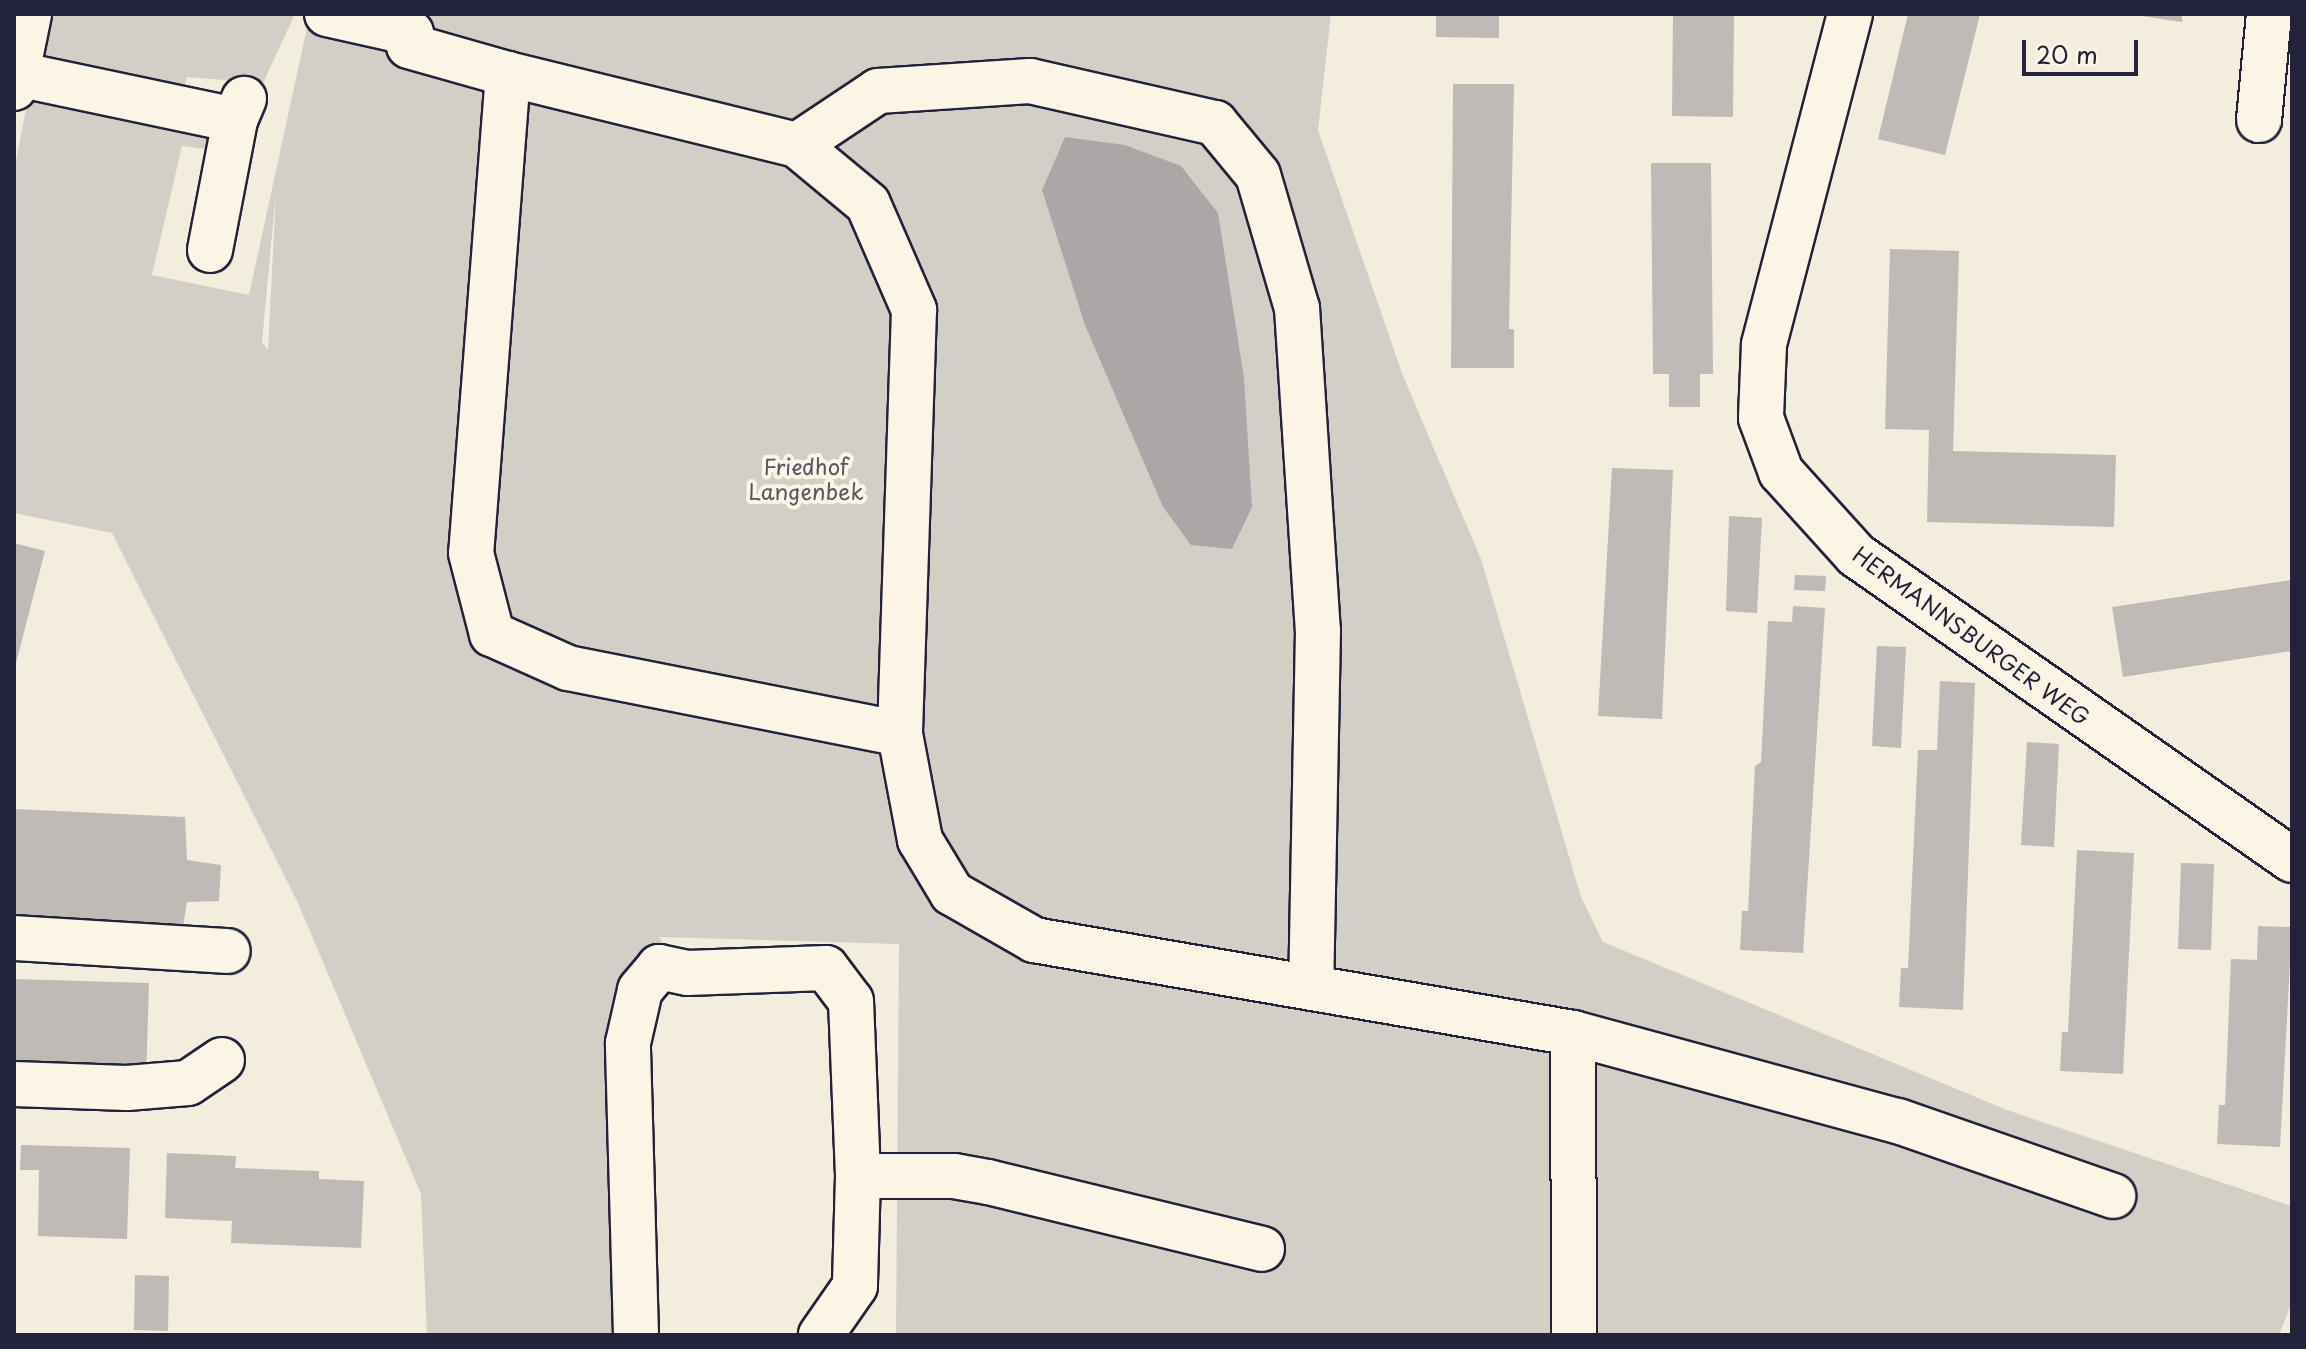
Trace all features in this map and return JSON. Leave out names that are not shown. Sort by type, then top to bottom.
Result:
[{"type":"street","points":[[29,14],[15,81],[239,110],[210,250]]},
{"type":"street","points":[[327,14],[411,33],[409,46],[508,74],[797,145],[868,204],[914,310],[900,734],[920,840],[952,893],[1034,940],[1573,1033],[1898,1121],[2113,1196]]},
{"type":"street","name":"HERMANNSBURGER WEG","points":[[1850,14],[1764,345],[1760,410],[1781,472],[1856,555],[2292,860]]},
{"type":"street","points":[[2259,120],[2269,14]]},
{"type":"street","points":[[508,74],[471,553],[492,634],[568,668],[900,734]]},
{"type":"street","points":[[797,145],[878,91],[1030,81],[1215,123],[1258,175],[1297,308],[1302,384],[1318,630],[1311,987]]},
{"type":"street","points":[[14,938],[228,951]]},
{"type":"street","points":[[636,1335],[628,1043],[640,990],[659,967],[687,973],[826,968],[843,984],[851,1001],[858,1176],[855,1286],[821,1335]]},
{"type":"street","points":[[1573,1033],[1574,1335]]},
{"type":"street","points":[[14,1084],[127,1088],[188,1083],[222,1060]]},
{"type":"street","points":[[858,1176],[954,1176],[988,1182],[1262,1249]]},
{"type":"green space","points":[[28,14],[295,14],[263,83],[187,77],[182,93],[32,70]]},
{"type":"green space","name":"Friedhof Langenbek","points":[[310,14],[1331,14],[1318,130],[1403,376],[1481,559],[1581,897],[1603,942],[2007,1110],[2292,1206],[2292,1302],[2279,1335],[896,1335],[899,944],[659,937],[676,963],[636,1047],[629,1335],[427,1335],[421,1194],[298,903],[112,533],[14,513],[14,171],[28,99],[214,136],[213,150],[182,146],[152,275],[249,295]],"holes":[[[276,192],[268,349],[262,342]]]},
{"type":"shaded area","points":[[1065,137],[1125,145],[1181,166],[1218,213],[1244,378],[1252,507],[1232,549],[1191,545],[1163,507],[1085,325],[1042,190]]},
{"type":"building","points":[[1436,14],[1499,14],[1499,38],[1436,37]]},
{"type":"building","points":[[1673,14],[1734,14],[1733,117],[1672,116]]},
{"type":"building","points":[[1908,14],[1980,14],[1945,155],[1878,139]]},
{"type":"building","points":[[2128,14],[2182,14],[2182,22]]},
{"type":"building","points":[[1453,84],[1514,84],[1509,329],[1514,329],[1514,368],[1451,368]]},
{"type":"building","points":[[1651,163],[1711,163],[1713,374],[1700,374],[1700,407],[1669,407],[1669,374],[1653,374]]},
{"type":"building","points":[[1890,249],[1959,251],[1953,451],[2116,455],[2114,527],[1927,522],[1929,430],[1885,429]]},
{"type":"building","points":[[1612,468],[1673,470],[1662,719],[1598,716]]},
{"type":"building","points":[[1729,516],[1762,518],[1757,613],[1726,611]]},
{"type":"building","points":[[14,543],[45,551],[15,667],[14,667]]},
{"type":"building","points":[[1795,575],[1826,576],[1825,591],[1794,590]]},
{"type":"building","points":[[2292,580],[2292,651],[2123,677],[2112,607]]},
{"type":"building","points":[[1793,606],[1825,608],[1803,953],[1740,950],[1742,911],[1748,911],[1755,766],[1761,762],[1768,621],[1792,622]]},
{"type":"building","points":[[1877,646],[1906,647],[1901,748],[1872,746]]},
{"type":"building","points":[[1940,681],[1975,683],[1963,1010],[1899,1007],[1901,968],[1908,968],[1918,750],[1937,750]]},
{"type":"building","points":[[2027,742],[2059,744],[2054,847],[2021,845]]},
{"type":"building","points":[[14,809],[185,817],[187,860],[221,865],[219,901],[187,902],[183,926],[14,918]]},
{"type":"building","points":[[2077,850],[2134,853],[2123,1074],[2060,1071],[2062,1032],[2068,1032]]},
{"type":"building","points":[[2181,863],[2214,864],[2211,950],[2178,949]]},
{"type":"building","points":[[2258,926],[2292,927],[2280,1147],[2217,1144],[2219,1105],[2225,1105],[2231,959],[2257,960]]},
{"type":"building","points":[[14,979],[149,983],[146,1080],[14,1074]]},
{"type":"building","points":[[21,1145],[130,1148],[127,1239],[38,1236],[39,1170],[20,1170]]},
{"type":"building","points":[[167,1153],[236,1156],[235,1168],[319,1171],[319,1179],[364,1181],[361,1248],[231,1243],[232,1221],[165,1218]]},
{"type":"building","points":[[135,1275],[169,1276],[168,1331],[134,1330]]}]
